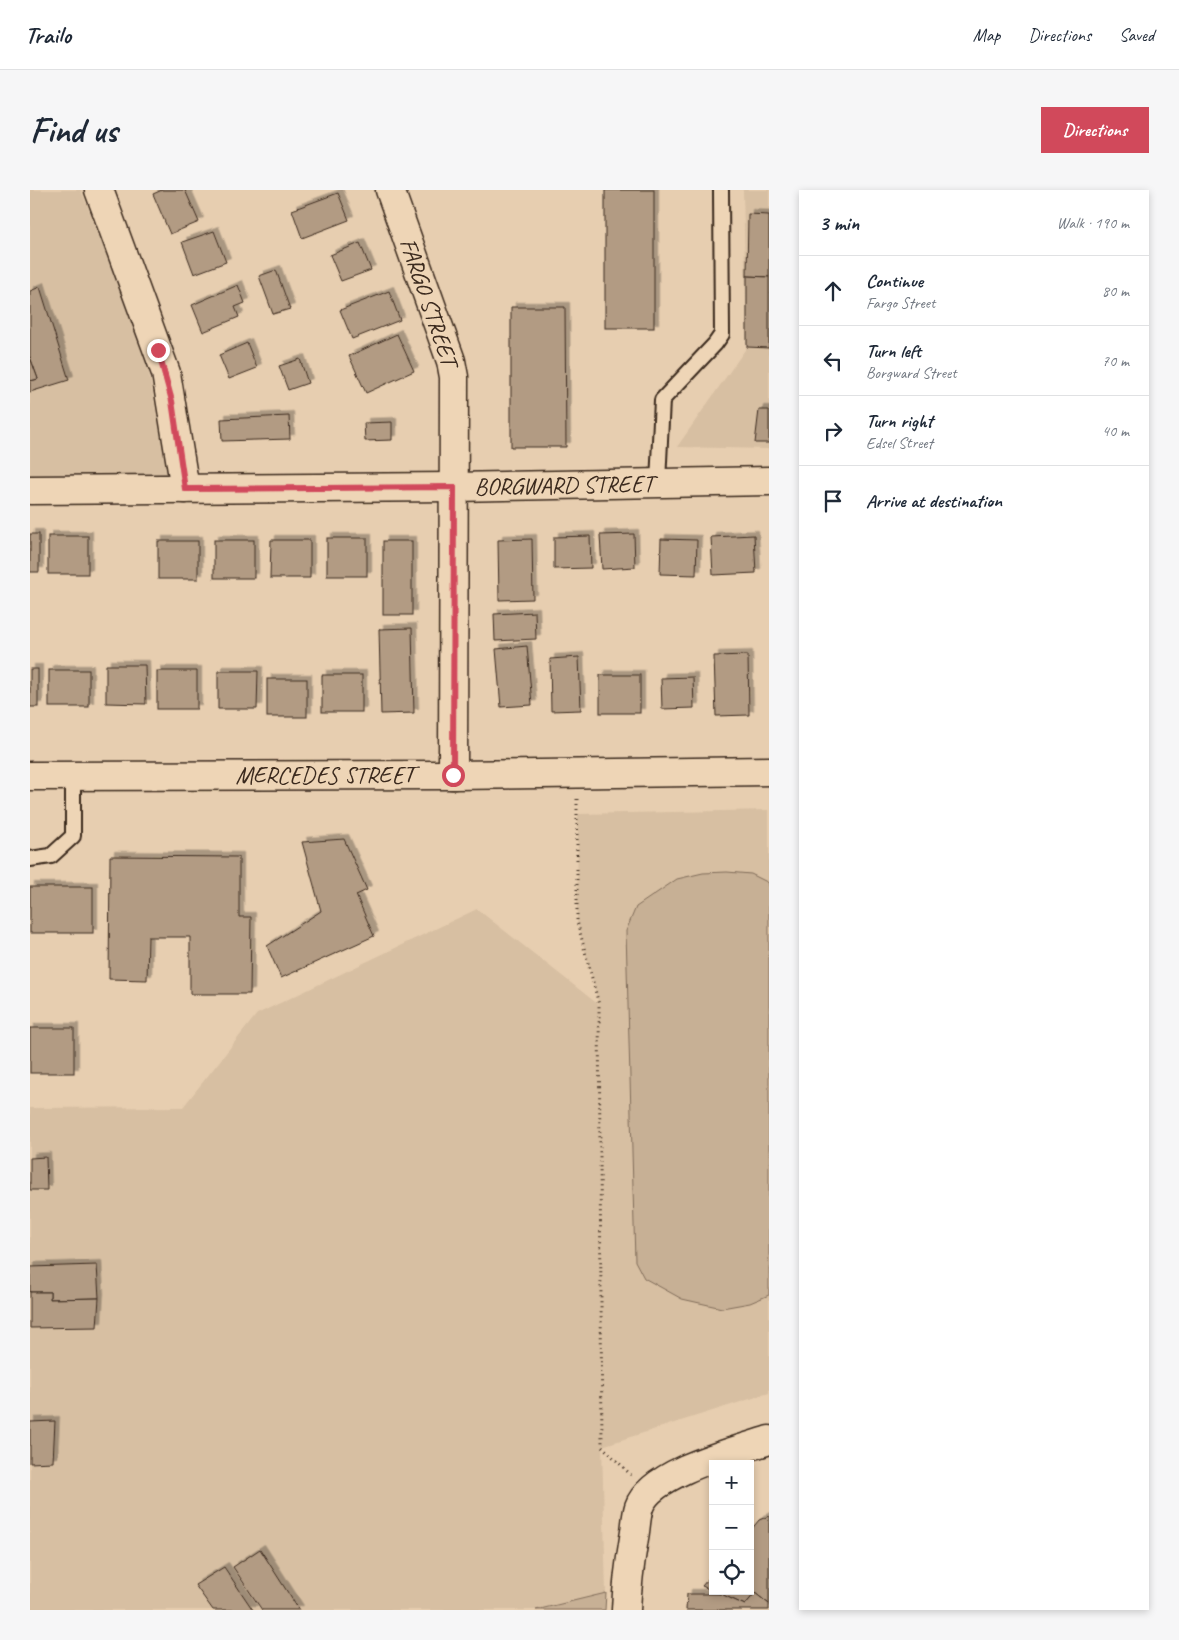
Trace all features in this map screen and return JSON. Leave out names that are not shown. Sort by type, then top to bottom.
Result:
[{"type":"street","points":[[99,190],[166,373],[185,489]]},
{"type":"street","name":"FARGO STREET","points":[[390,190],[453,369],[453,775]]},
{"type":"street","name":"BORGWARD STREET","points":[[30,490],[454,487],[769,481]]},
{"type":"street","name":"MERCEDES STREET","points":[[30,776],[453,775],[769,771]]},
{"type":"street","points":[[626,1610],[626,1588],[644,1500],[666,1480],[688,1467],[769,1440]]},
{"type":"lane","points":[[658,482],[662,400],[715,344],[722,334],[721,190]]},
{"type":"lane","points":[[30,859],[52,856],[72,836],[73,776]]},
{"type":"path","points":[[577,774],[578,921],[599,1005],[602,1446],[644,1500]]},
{"type":"shaded area","points":[[30,190],[81,190],[144,347],[169,478],[30,479]]},
{"type":"shaded area","points":[[743,190],[769,190],[769,449],[677,447],[747,347]]},
{"type":"shaded area","points":[[769,810],[769,1393],[602,1446],[606,1593],[536,1610],[30,1610],[30,1108],[183,1107],[257,1014],[477,909],[599,1005],[577,921],[578,814]]},
{"type":"shaded area","points":[[703,873],[751,874],[769,883],[769,1295],[750,1303],[722,1308],[682,1299],[644,1278],[635,1261],[626,931],[636,907],[677,879]]},
{"type":"shaded area","points":[[606,1593],[605,1610],[536,1610]]},
{"type":"building","points":[[162,190],[185,190],[199,222],[170,234],[153,194]]},
{"type":"building","points":[[605,190],[654,190],[654,328],[605,328]]},
{"type":"building","points":[[338,193],[349,220],[302,238],[292,210]]},
{"type":"building","points":[[748,214],[769,215],[769,277],[747,276]]},
{"type":"building","points":[[214,231],[226,262],[194,274],[182,242]]},
{"type":"building","points":[[360,243],[371,270],[341,281],[330,255]]},
{"type":"building","points":[[276,270],[290,309],[273,314],[259,276]]},
{"type":"building","points":[[747,276],[769,277],[769,348],[747,347]]},
{"type":"building","points":[[238,285],[245,303],[235,307],[239,317],[203,332],[192,305]]},
{"type":"building","points":[[40,287],[69,380],[30,392],[30,381],[38,379],[30,357],[30,291]]},
{"type":"building","points":[[389,291],[400,320],[352,339],[340,310]]},
{"type":"building","points":[[511,307],[565,307],[566,447],[511,447]]},
{"type":"building","points":[[397,334],[414,371],[366,393],[349,356]]},
{"type":"building","points":[[247,343],[257,368],[229,379],[219,355]]},
{"type":"building","points":[[30,357],[38,379],[30,381]]},
{"type":"building","points":[[300,359],[308,383],[288,390],[279,366]]},
{"type":"building","points":[[759,410],[769,410],[769,443],[755,443]]},
{"type":"building","points":[[289,416],[290,439],[222,441],[221,419]]},
{"type":"building","points":[[392,422],[392,440],[365,441],[364,423]]},
{"type":"building","points":[[30,534],[39,534],[39,572],[30,572]]},
{"type":"building","points":[[634,534],[635,567],[602,569],[600,535]]},
{"type":"building","points":[[754,535],[756,573],[713,575],[711,537]]},
{"type":"building","points":[[48,536],[88,536],[88,574],[48,574]]},
{"type":"building","points":[[590,536],[591,568],[554,569],[554,537]]},
{"type":"building","points":[[327,538],[367,538],[367,576],[327,576]]},
{"type":"building","points":[[532,539],[533,599],[499,600],[498,540]]},
{"type":"building","points":[[661,539],[697,540],[696,575],[660,574]]},
{"type":"building","points":[[214,540],[254,540],[254,578],[214,578]]},
{"type":"building","points":[[271,540],[310,540],[310,578],[270,578]]},
{"type":"building","points":[[158,541],[198,541],[198,579],[158,579]]},
{"type":"building","points":[[383,541],[412,541],[412,615],[383,615]]},
{"type":"building","points":[[535,612],[536,639],[495,641],[494,614]]},
{"type":"building","points":[[412,628],[414,713],[381,714],[379,629]]},
{"type":"building","points":[[527,646],[532,705],[501,707],[496,649]]},
{"type":"building","points":[[748,655],[749,715],[716,716],[714,656]]},
{"type":"building","points":[[579,657],[581,710],[551,711],[550,659]]},
{"type":"building","points":[[106,665],[145,665],[146,704],[106,703]]},
{"type":"building","points":[[30,669],[38,669],[38,707],[30,707]]},
{"type":"building","points":[[49,670],[89,670],[89,707],[49,707]]},
{"type":"building","points":[[157,671],[197,671],[197,709],[157,709]]},
{"type":"building","points":[[218,671],[258,671],[257,709],[218,709]]},
{"type":"building","points":[[322,675],[362,675],[362,712],[322,712]]},
{"type":"building","points":[[600,675],[640,675],[640,713],[600,713]]},
{"type":"building","points":[[693,677],[694,708],[662,709],[661,678]]},
{"type":"building","points":[[267,679],[307,679],[307,717],[267,717]]},
{"type":"building","points":[[344,839],[367,890],[356,895],[374,936],[281,978],[267,946],[321,911],[302,842]]},
{"type":"building","points":[[110,856],[239,857],[239,917],[251,917],[250,994],[190,994],[190,937],[148,937],[147,980],[109,979]]},
{"type":"building","points":[[30,887],[93,887],[93,933],[30,933]]},
{"type":"building","points":[[30,1028],[74,1028],[74,1073],[30,1073]]},
{"type":"building","points":[[46,1157],[47,1190],[30,1190],[30,1158]]},
{"type":"building","points":[[97,1265],[99,1298],[50,1299],[50,1292],[30,1292],[30,1267]]},
{"type":"building","points":[[30,1292],[50,1292],[50,1299],[99,1298],[97,1327],[30,1328]]},
{"type":"building","points":[[55,1421],[53,1462],[30,1463],[30,1422]]},
{"type":"building","points":[[769,1516],[769,1604],[755,1593],[754,1594],[754,1526],[759,1520]]},
{"type":"building","points":[[260,1549],[299,1610],[262,1610],[233,1567]]},
{"type":"building","points":[[224,1567],[253,1610],[213,1610],[195,1585]]},
{"type":"building","points":[[709,1578],[709,1589],[702,1586]]},
{"type":"building","points":[[755,1593],[769,1604],[769,1610],[686,1610],[687,1594],[723,1595],[745,1605]]},
{"type":"building","points":[[723,1595],[753,1595],[745,1605]]},
{"type":"route","points":[[158,350],[166,373],[172,401],[185,489],[454,487],[453,775]]}]
